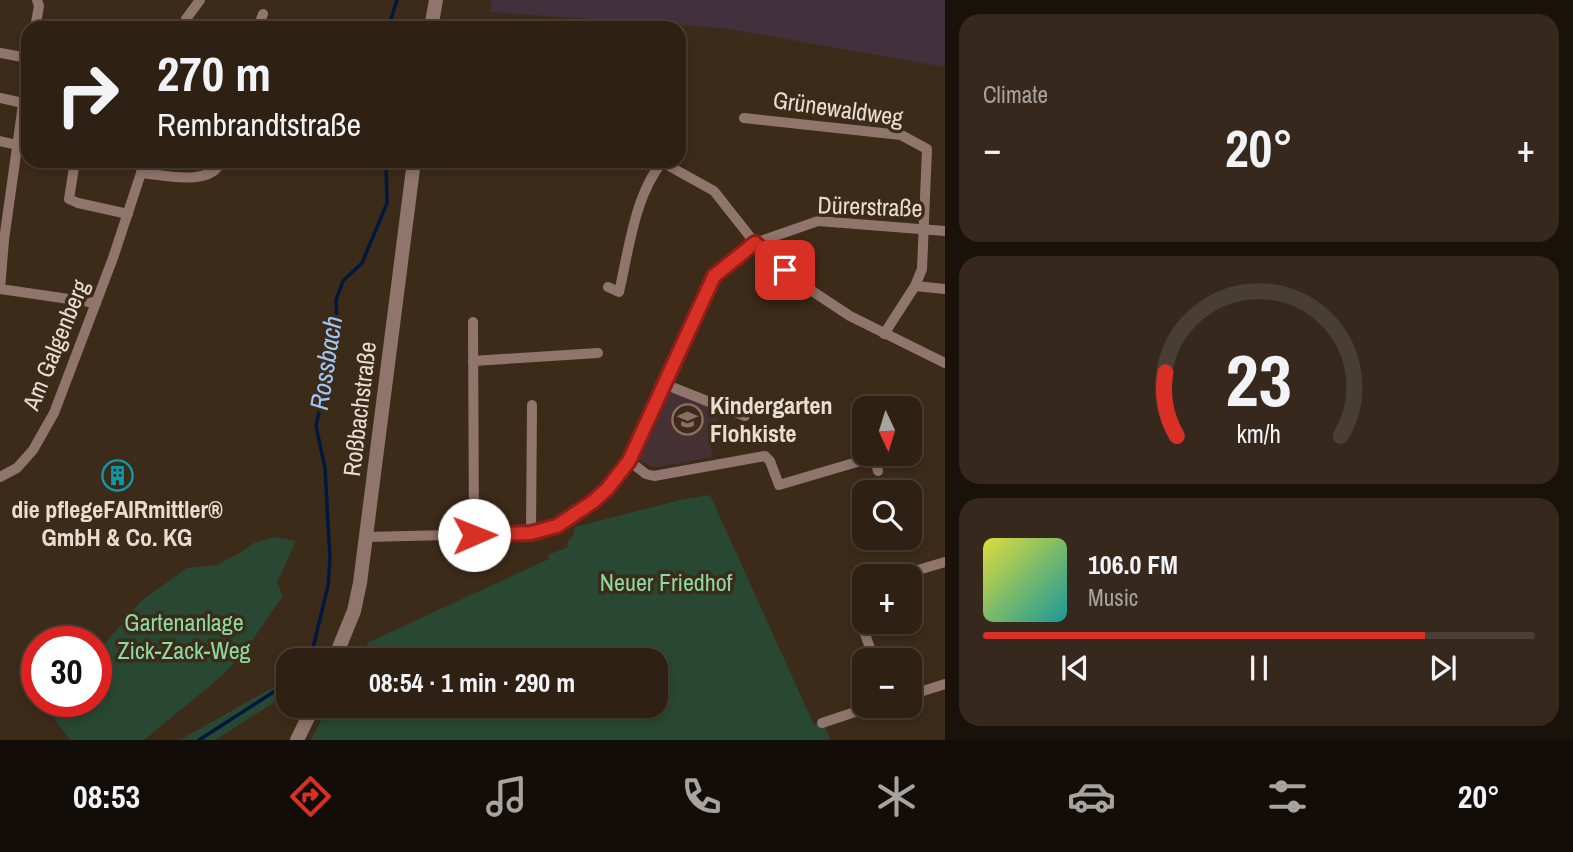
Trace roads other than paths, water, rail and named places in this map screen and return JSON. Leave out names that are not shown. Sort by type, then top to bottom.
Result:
[{"type":"street","points":[[36,21],[39,6],[37,0]]},
{"type":"street","points":[[186,21],[200,0]]},
{"type":"street","points":[[432,21],[436,0]]},
{"type":"street","points":[[260,21],[263,14]]},
{"type":"street","points":[[0,53],[21,57]]},
{"type":"street","points":[[0,98],[21,103]]},
{"type":"street","points":[[21,117],[6,189],[0,289],[96,303]]},
{"type":"street","name":"Grünewaldweg","points":[[744,118],[901,135],[927,149],[925,229]]},
{"type":"street","points":[[0,141],[17,145]]},
{"type":"street","points":[[74,168],[69,199],[128,214]]},
{"type":"street","name":"Am Galgenberg","points":[[0,477],[16,468],[33,450],[53,414],[96,303],[143,168]]},
{"type":"street","points":[[141,173],[194,177],[209,175],[217,168]]},
{"type":"street","name":"Roßbachstraße","points":[[339,648],[354,611],[366,537],[413,168]]},
{"type":"street","points":[[608,288],[619,292],[644,191],[657,168]]},
{"type":"street","points":[[674,168],[714,191],[755,243],[800,283],[850,316],[945,363]]},
{"type":"street","name":"Dürerstraße","points":[[366,537],[531,533],[557,526],[594,501],[629,461],[714,276],[755,243],[818,221],[945,230]]},
{"type":"street","points":[[884,334],[915,286],[922,270],[925,229]]},
{"type":"street","points":[[915,286],[945,289]]},
{"type":"street","points":[[473,322],[474,535]]},
{"type":"street","points":[[473,361],[598,353]]},
{"type":"street","points":[[664,384],[745,416]]},
{"type":"street","points":[[531,533],[532,405]]},
{"type":"street","points":[[629,461],[646,474],[654,476],[765,456],[770,461],[779,485],[874,457],[878,471]]},
{"type":"street","points":[[922,569],[945,562]]},
{"type":"street","points":[[922,691],[945,684]]},
{"type":"street","points":[[822,723],[852,713]]},
{"type":"street","points":[[297,740],[308,718]]},
{"type":"waterway","name":"Rossbach","points":[[390,21],[397,0]]},
{"type":"waterway","name":"Rossbach","points":[[313,648],[328,586],[330,559],[325,468],[316,426],[337,326],[336,300],[343,281],[362,263],[387,203],[386,168]]},
{"type":"waterway","name":"Rossbach","points":[[199,740],[276,690]]},
{"type":"place","name":"Kindergarten Flohkiste","points":[[687,420]]},
{"type":"place","name":"die pflegeFAIRmittler® GmbH & Co. KG","points":[[117,476]]},
{"type":"park label","name":"Neuer Friedhof","points":[[666,583]]},
{"type":"park label","name":"Gartenanlage Zick-Zack-Weg","points":[[184,637]]}]
